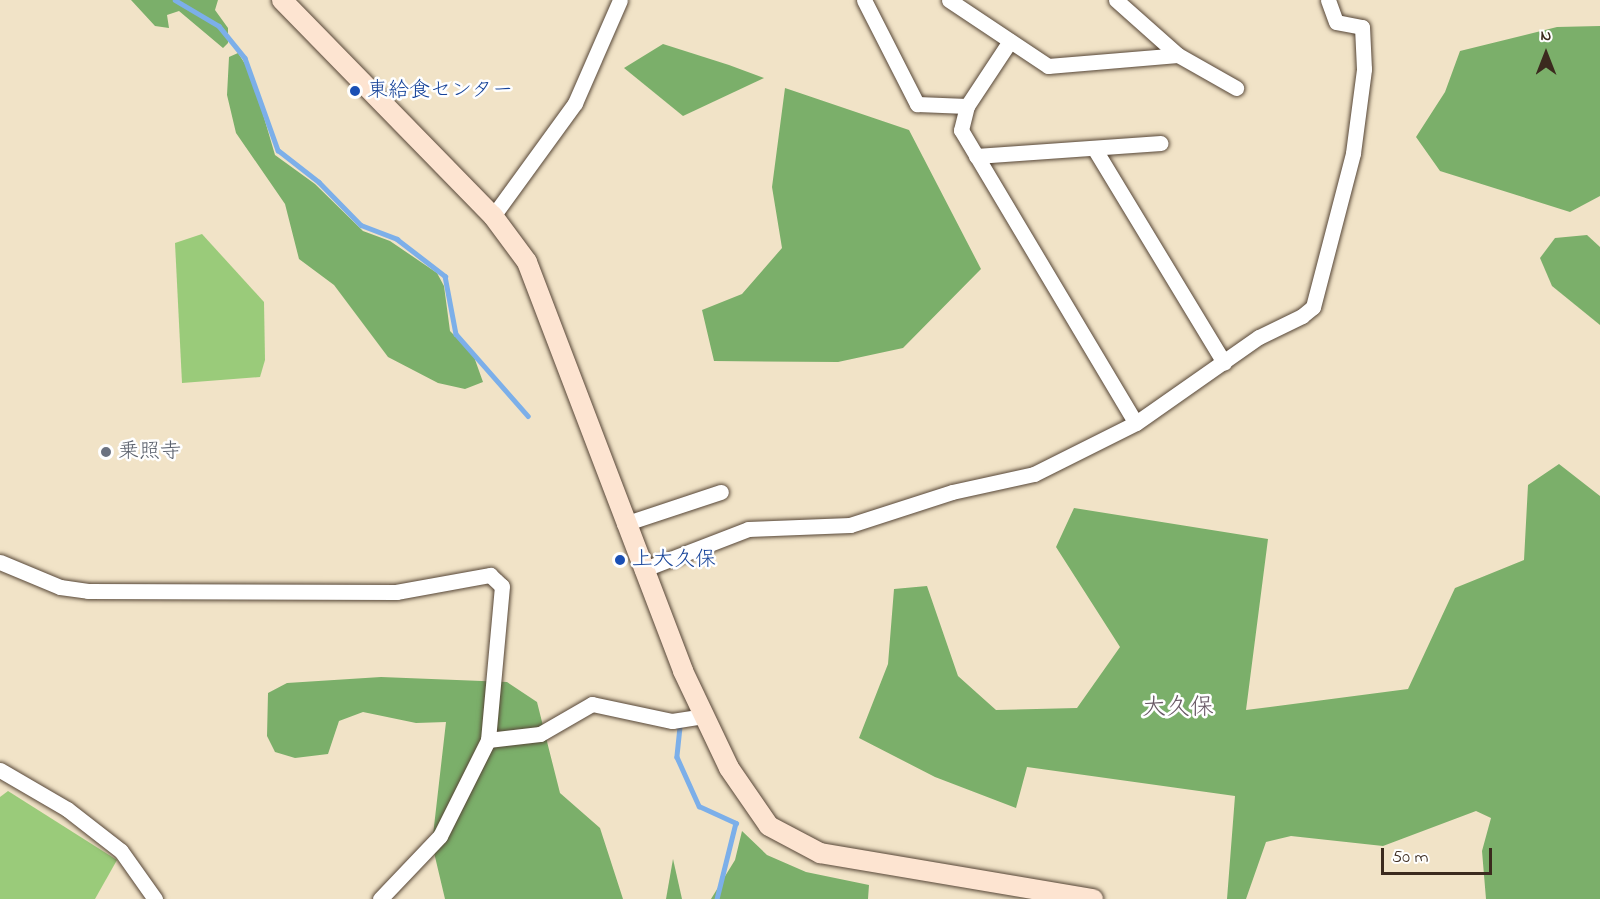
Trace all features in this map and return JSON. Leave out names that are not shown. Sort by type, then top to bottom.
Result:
[{"type":"street","points":[[282,0],[493,216],[527,262],[642,570],[702,716],[748,802],[789,842],[861,862],[1093,899]]},
{"type":"street","points":[[493,216],[575,103],[620,0]]},
{"type":"street","points":[[864,0],[917,104],[967,106]]},
{"type":"street","points":[[949,0],[1010,41],[1060,68],[1178,55]]},
{"type":"street","points":[[1116,0],[1178,55],[1236,88]]},
{"type":"street","points":[[642,570],[748,529],[850,525],[952,492],[1035,474],[1136,423],[1312,307],[1353,153],[1364,69],[1362,27],[1336,22],[1328,0]]},
{"type":"street","points":[[1010,41],[967,106],[962,130],[1136,423]]},
{"type":"street","points":[[976,156],[1161,143]]},
{"type":"street","points":[[1094,148],[1224,363]]},
{"type":"street","points":[[624,524],[721,492]]},
{"type":"street","points":[[0,562],[60,587],[88,591],[396,592],[490,575],[502,586],[488,740],[441,836],[380,899]]},
{"type":"street","points":[[488,740],[540,734],[592,704],[672,720],[702,716]]},
{"type":"street","points":[[0,770],[67,809],[121,852],[154,899]]},
{"type":"green space","points":[[131,0],[218,0],[215,10],[228,28],[228,43],[223,48],[179,11],[167,15],[169,28],[155,26]]},
{"type":"green space","points":[[1600,26],[1600,196],[1570,212],[1440,171],[1416,137],[1445,92],[1460,51],[1557,27]]},
{"type":"green space","points":[[663,44],[764,78],[683,116],[624,68]]},
{"type":"green space","points":[[238,53],[251,73],[275,155],[315,184],[363,231],[390,241],[437,273],[444,286],[450,331],[473,354],[483,382],[465,389],[438,383],[388,357],[334,285],[299,259],[285,204],[236,133],[227,95],[229,57]]},
{"type":"green space","points":[[785,88],[909,130],[981,269],[903,348],[838,362],[714,361],[702,310],[742,294],[782,248],[772,187]]},
{"type":"green space","points":[[202,234],[264,302],[265,360],[260,377],[182,383],[175,243]]},
{"type":"green space","points":[[1587,235],[1600,247],[1600,325],[1552,286],[1540,258],[1555,238]]},
{"type":"green space","points":[[1559,464],[1600,496],[1600,899],[1486,899],[1482,851],[1491,818],[1476,811],[1383,846],[1291,836],[1266,842],[1246,899],[1227,899],[1235,796],[1027,767],[1016,808],[935,777],[859,738],[888,664],[894,589],[927,586],[958,676],[996,710],[1077,708],[1120,647],[1056,547],[1074,508],[1268,539],[1246,710],[1408,689],[1455,588],[1524,560],[1528,485]]},
{"type":"green space","points":[[381,677],[507,682],[537,702],[560,793],[600,828],[623,899],[445,899],[432,844],[446,722],[416,723],[363,712],[339,721],[328,754],[295,758],[275,752],[267,736],[268,693],[287,683]]},
{"type":"green space","points":[[8,791],[117,860],[95,899],[0,899],[0,797]]},
{"type":"green space","points":[[742,831],[767,855],[806,872],[869,885],[868,899],[711,899],[735,860]]},
{"type":"green space","points":[[673,859],[682,899],[666,899]]},
{"type":"waterway","points":[[175,0],[219,26],[245,58],[278,150],[319,182],[361,225],[397,239],[445,276],[456,334],[528,416]]},
{"type":"waterway","points":[[680,727],[677,757],[699,806],[736,823],[717,899]]},
{"type":"place","name":"東給食センター","points":[[355,91]]},
{"type":"place","name":"乗照寺","points":[[106,452]]},
{"type":"place","name":"上大久保","points":[[620,560]]},
{"type":"district","name":"大久保","points":[[1178,709]]}]
